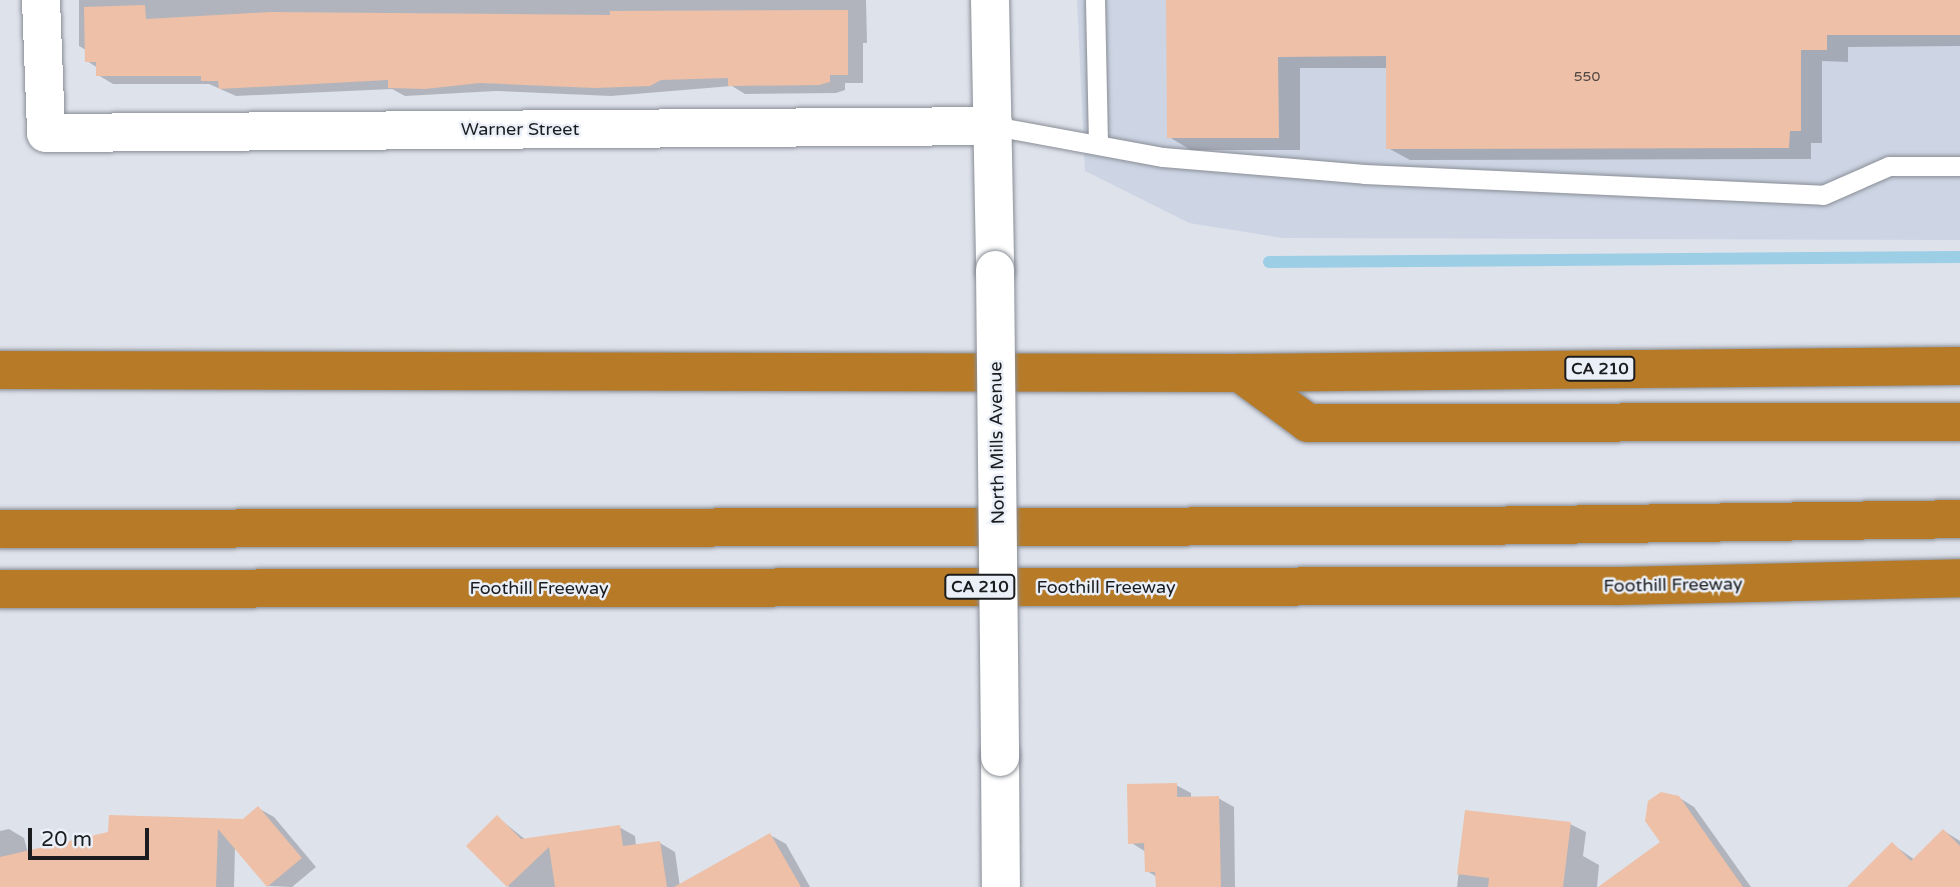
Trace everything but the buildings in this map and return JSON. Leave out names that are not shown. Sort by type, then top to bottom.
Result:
[{"type":"highway","name":"CA 210","points":[[0,370],[1240,373],[1960,366]]},
{"type":"highway","points":[[1240,373],[1308,423],[1960,422]]},
{"type":"highway","points":[[0,529],[1470,526],[1960,519]]},
{"type":"highway","name":"Foothill Freeway","points":[[0,589],[1618,586],[1960,578]]},
{"type":"street","name":"Warner Street","points":[[41,0],[46,133],[994,126]]},
{"type":"street","name":"North Mills Avenue","points":[[990,0],[995,185],[1001,887]]},
{"type":"lane","points":[[1094,0],[1098,142]]},
{"type":"lane","points":[[994,126],[1098,142],[1163,157],[1364,174],[1823,195],[1889,166],[1960,166]]},
{"type":"shaded area","points":[[1077,0],[1960,0],[1960,240],[1283,238],[1189,223],[1085,171]]},
{"type":"waterway","points":[[1269,262],[1960,257]]}]
